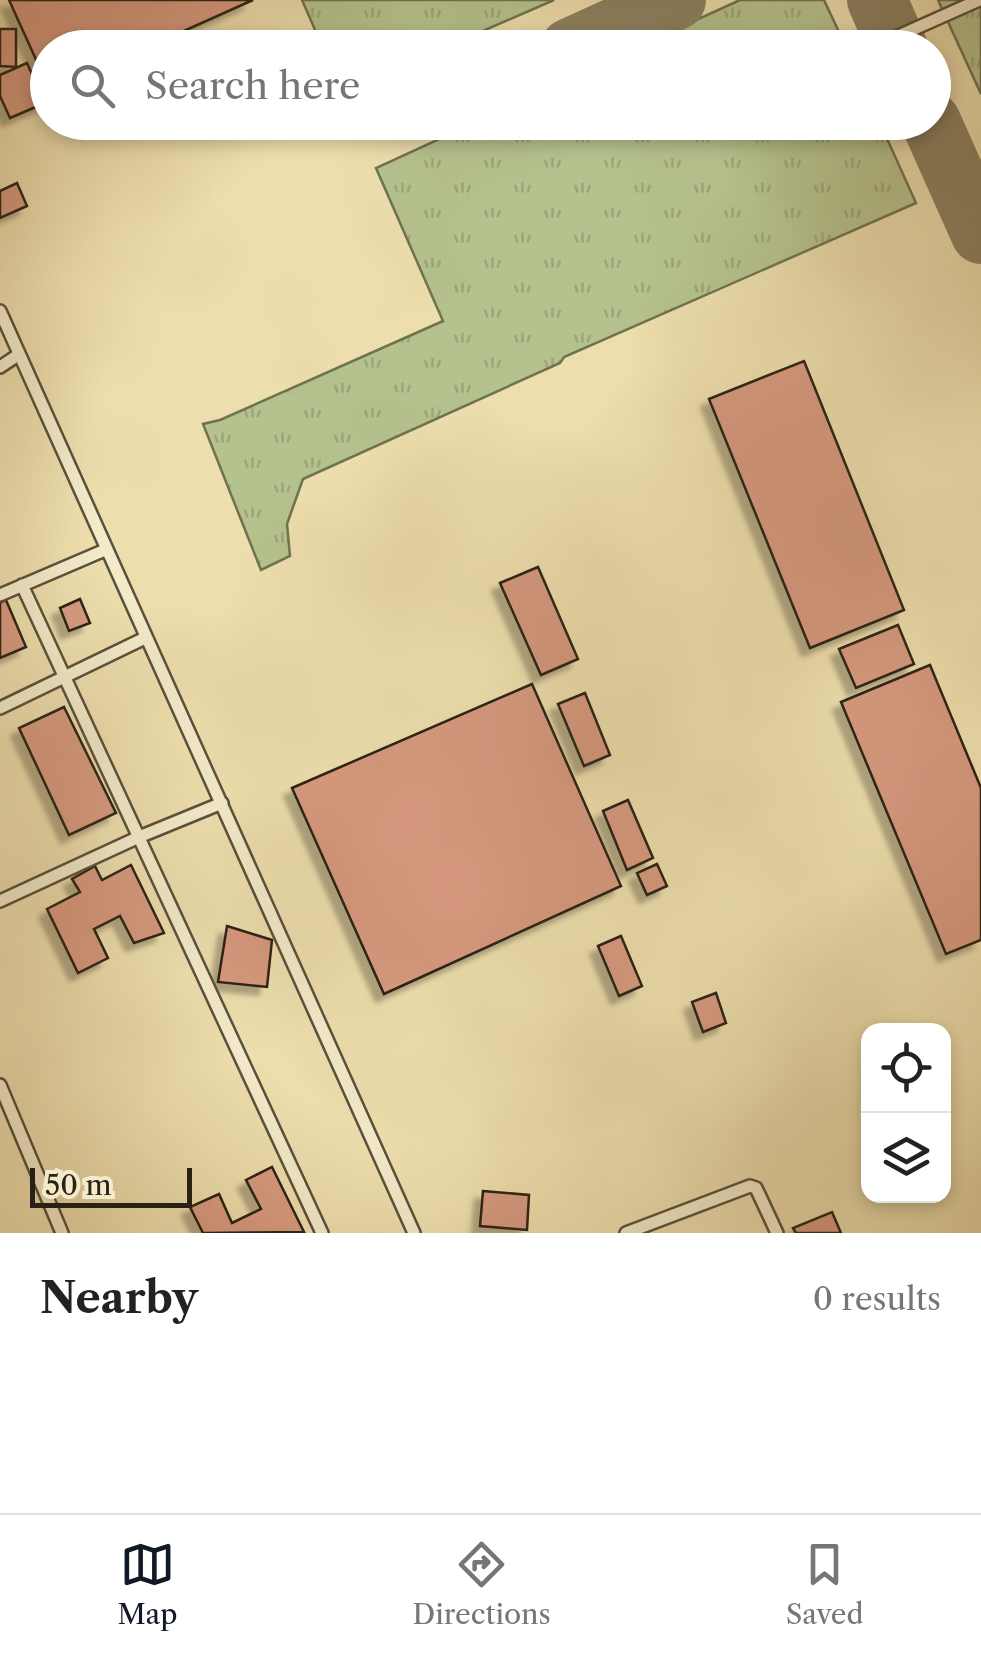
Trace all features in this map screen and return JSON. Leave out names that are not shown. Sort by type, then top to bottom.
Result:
[{"type":"lane","points":[[912,30],[979,0]]},
{"type":"lane","points":[[0,311],[414,1233]]},
{"type":"lane","points":[[0,368],[18,355]]},
{"type":"lane","points":[[0,595],[106,550]]},
{"type":"lane","points":[[22,585],[322,1233]]},
{"type":"lane","points":[[0,708],[145,638]]},
{"type":"lane","points":[[0,901],[222,803]]},
{"type":"lane","points":[[0,1086],[62,1233]]},
{"type":"lane","points":[[626,1233],[750,1186],[756,1188],[777,1233]]},
{"type":"green space","points":[[302,0],[554,0],[485,30],[315,30]]},
{"type":"green space","points":[[740,0],[824,0],[838,30],[674,30]]},
{"type":"green space","points":[[938,0],[981,0],[981,94]]},
{"type":"green space","points":[[437,140],[888,140],[916,203],[564,357],[560,363],[303,479],[287,524],[290,556],[261,570],[203,424],[220,420],[443,321],[376,168]]},
{"type":"building","points":[[9,0],[253,0],[186,30],[30,30],[30,46]]},
{"type":"building","points":[[0,29],[16,29],[16,67],[0,66]]},
{"type":"building","points":[[27,63],[30,109],[10,118],[0,96],[0,75]]},
{"type":"building","points":[[17,183],[27,206],[0,218],[0,191]]},
{"type":"building","points":[[804,361],[904,610],[810,648],[709,399]]},
{"type":"building","points":[[538,567],[578,659],[541,675],[500,583]]},
{"type":"building","points":[[80,599],[90,623],[69,631],[60,608]]},
{"type":"building","points":[[6,600],[26,647],[0,658],[0,603]]},
{"type":"building","points":[[898,625],[914,664],[856,688],[839,649]]},
{"type":"building","points":[[930,665],[981,788],[981,940],[946,954],[841,702]]},
{"type":"building","points":[[532,684],[621,886],[384,994],[292,788]]},
{"type":"building","points":[[585,693],[610,755],[584,766],[558,704]]},
{"type":"building","points":[[64,707],[116,813],[69,835],[19,728]]},
{"type":"building","points":[[628,800],[653,858],[627,870],[603,811]]},
{"type":"building","points":[[657,864],[667,886],[647,895],[637,873]]},
{"type":"building","points":[[131,865],[164,933],[134,943],[120,916],[94,929],[108,958],[78,973],[47,909],[80,892],[72,879],[95,866],[102,880]]},
{"type":"building","points":[[227,926],[272,940],[267,987],[218,982]]},
{"type":"building","points":[[621,936],[642,986],[619,996],[598,946]]},
{"type":"building","points":[[716,993],[726,1023],[703,1032],[692,1002]]},
{"type":"building","points":[[272,1167],[304,1232],[203,1233],[190,1207],[219,1194],[232,1223],[261,1209],[246,1180]]},
{"type":"building","points":[[483,1191],[529,1195],[527,1230],[480,1226]]},
{"type":"building","points":[[832,1212],[841,1233],[796,1233],[793,1228]]},
{"type":"taxiway","points":[[610,30],[676,0]]},
{"type":"taxiway","points":[[877,0],[890,30]]},
{"type":"taxiway","points":[[939,140],[981,234]]}]
